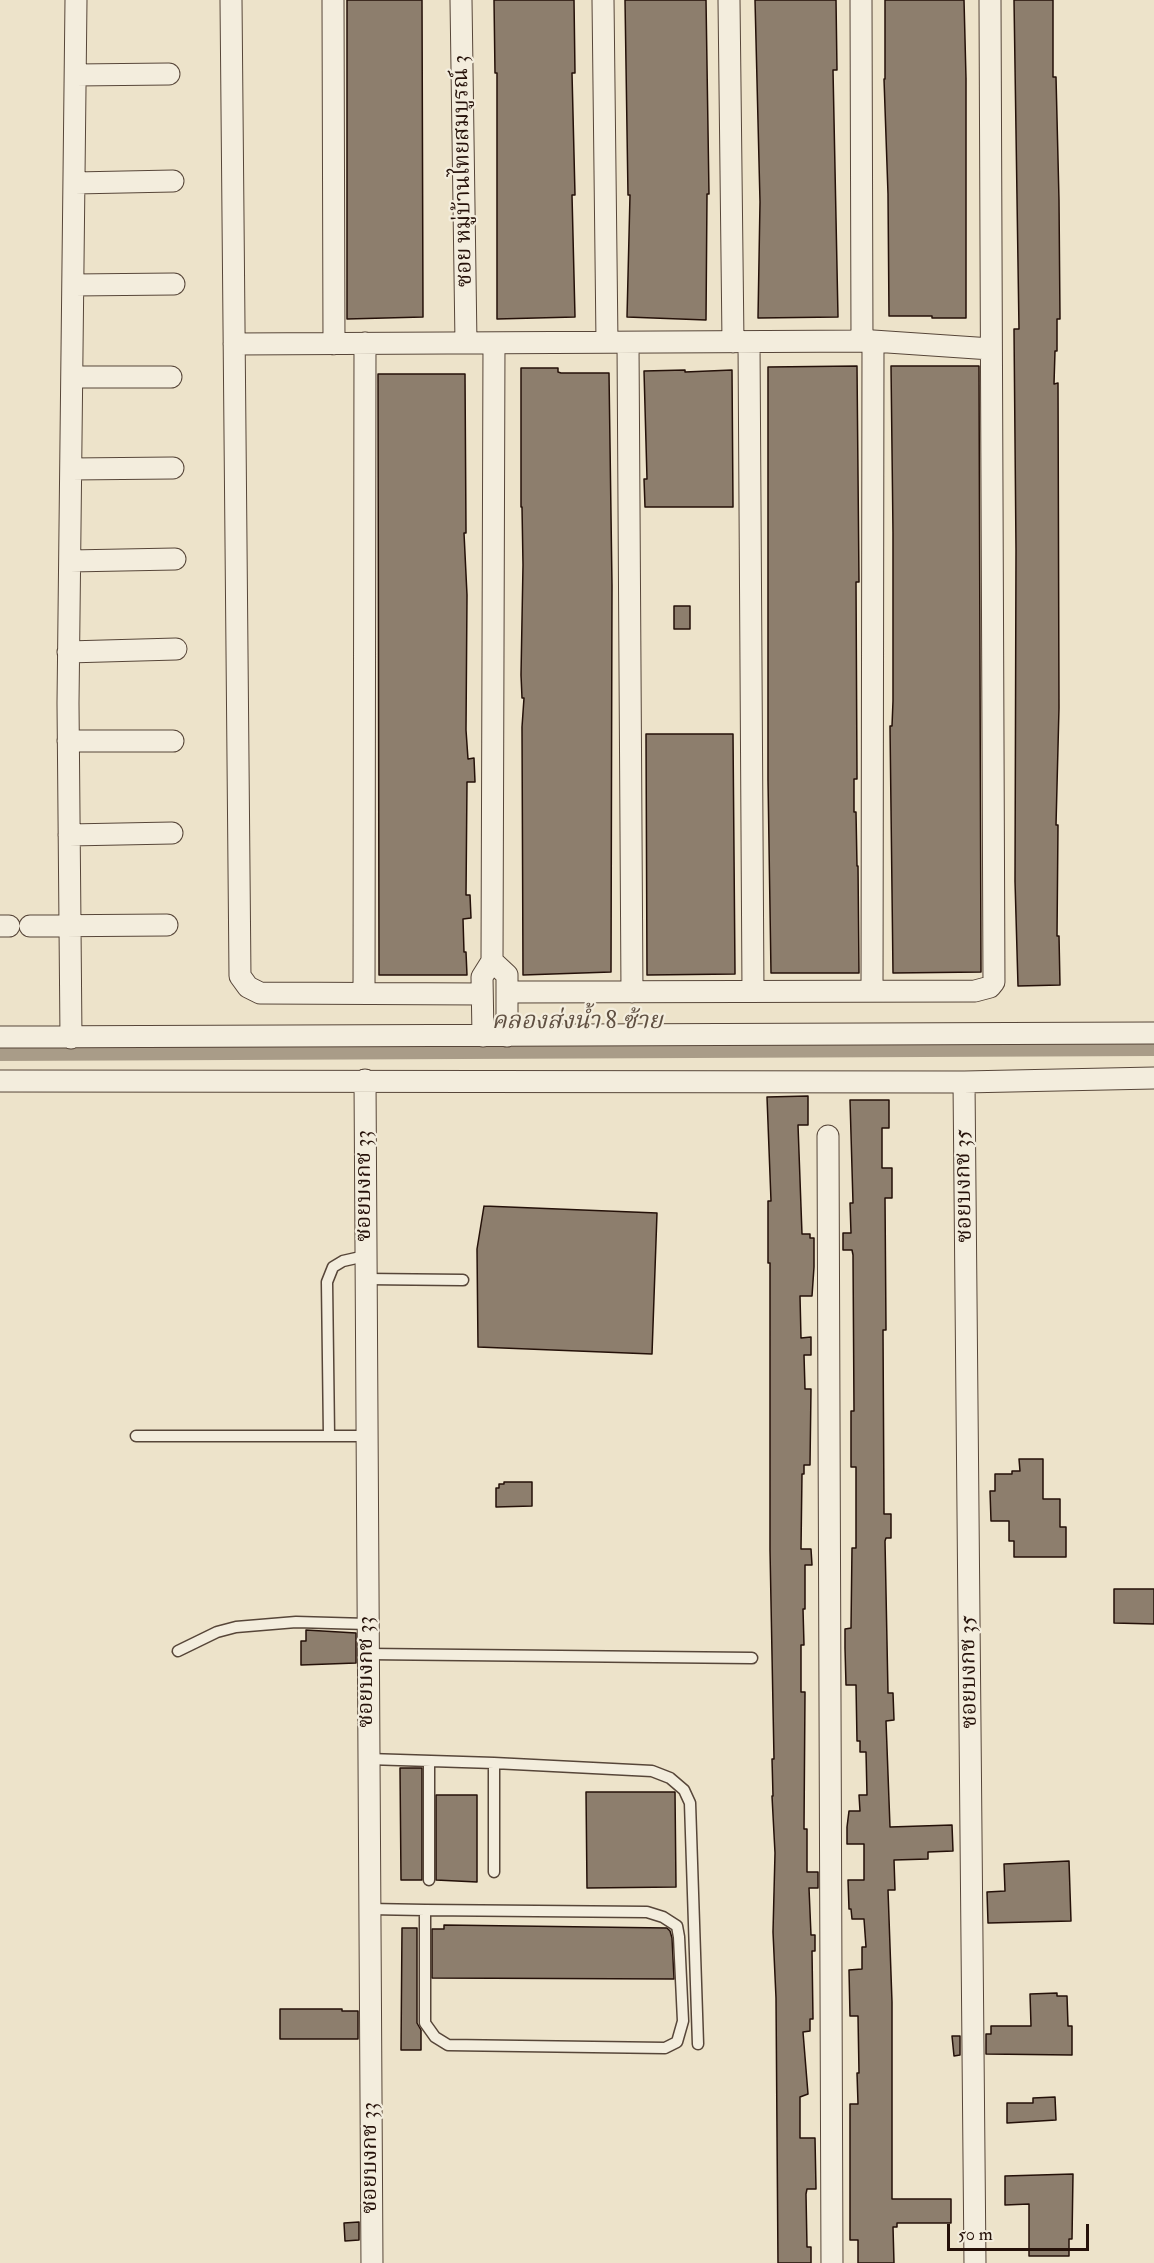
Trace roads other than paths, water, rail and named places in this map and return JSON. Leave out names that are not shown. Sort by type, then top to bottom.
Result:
[{"type":"street","points":[[71,1038],[68,652],[76,0]]},
{"type":"street","points":[[231,0],[240,976],[248,987],[260,993],[482,994]]},
{"type":"street","points":[[333,0],[334,344]]},
{"type":"street","name":"ซอย หมู่บ้านไทยสมบูรณ์ 3","points":[[462,0],[466,343]]},
{"type":"street","points":[[603,0],[607,342]]},
{"type":"street","points":[[729,0],[741,342],[753,992]]},
{"type":"street","points":[[861,0],[868,341],[872,991]]},
{"type":"street","points":[[507,992],[975,991],[990,987],[994,982],[990,0]]},
{"type":"street","points":[[76,75],[169,74]]},
{"type":"street","points":[[75,183],[173,181]]},
{"type":"street","points":[[74,285],[174,284]]},
{"type":"street","points":[[234,344],[868,341],[991,349]]},
{"type":"street","points":[[364,343],[364,992]]},
{"type":"street","points":[[483,1036],[482,977],[492,961],[494,343]]},
{"type":"street","points":[[628,343],[632,992]]},
{"type":"street","points":[[72,377],[171,377]]},
{"type":"street","points":[[71,469],[173,468]]},
{"type":"street","points":[[70,561],[175,560]]},
{"type":"street","points":[[68,652],[176,649]]},
{"type":"street","points":[[68,741],[173,741]]},
{"type":"street","points":[[69,835],[172,833]]},
{"type":"street","points":[[13,926],[167,925]]},
{"type":"street","points":[[492,961],[507,975],[507,1036]]},
{"type":"street","points":[[0,1038],[1154,1033]]},
{"type":"street","points":[[0,1082],[365,1080],[964,1082],[1154,1078]]},
{"type":"street","name":"ซอยบงกช 33","points":[[365,1080],[372,2263]]},
{"type":"street","name":"ซอยบงกช 35","points":[[964,1082],[975,2263]]},
{"type":"street","points":[[828,1136],[832,2263]]},
{"type":"lane","points":[[329,1436],[327,1282],[333,1267],[344,1261],[365,1257]]},
{"type":"lane","points":[[365,1279],[463,1280]]},
{"type":"lane","points":[[136,1436],[366,1436]]},
{"type":"lane","points":[[178,1651],[217,1632],[236,1627],[296,1622],[367,1624]]},
{"type":"lane","points":[[367,1654],[752,1658]]},
{"type":"lane","points":[[368,1759],[652,1772],[670,1778],[684,1790],[690,1803],[698,2044]]},
{"type":"lane","points":[[429,1762],[429,1880]]},
{"type":"lane","points":[[494,1763],[494,1872]]},
{"type":"lane","points":[[369,1909],[647,1912],[663,1917],[676,1926],[679,1937],[683,2021],[676,2042],[665,2048],[448,2045],[435,2037],[425,2023],[425,1910]]},
{"type":"waterway","name":"คลองส่งน้ำ 8 ซ้าย","points":[[0,1051],[1154,1046]]}]
